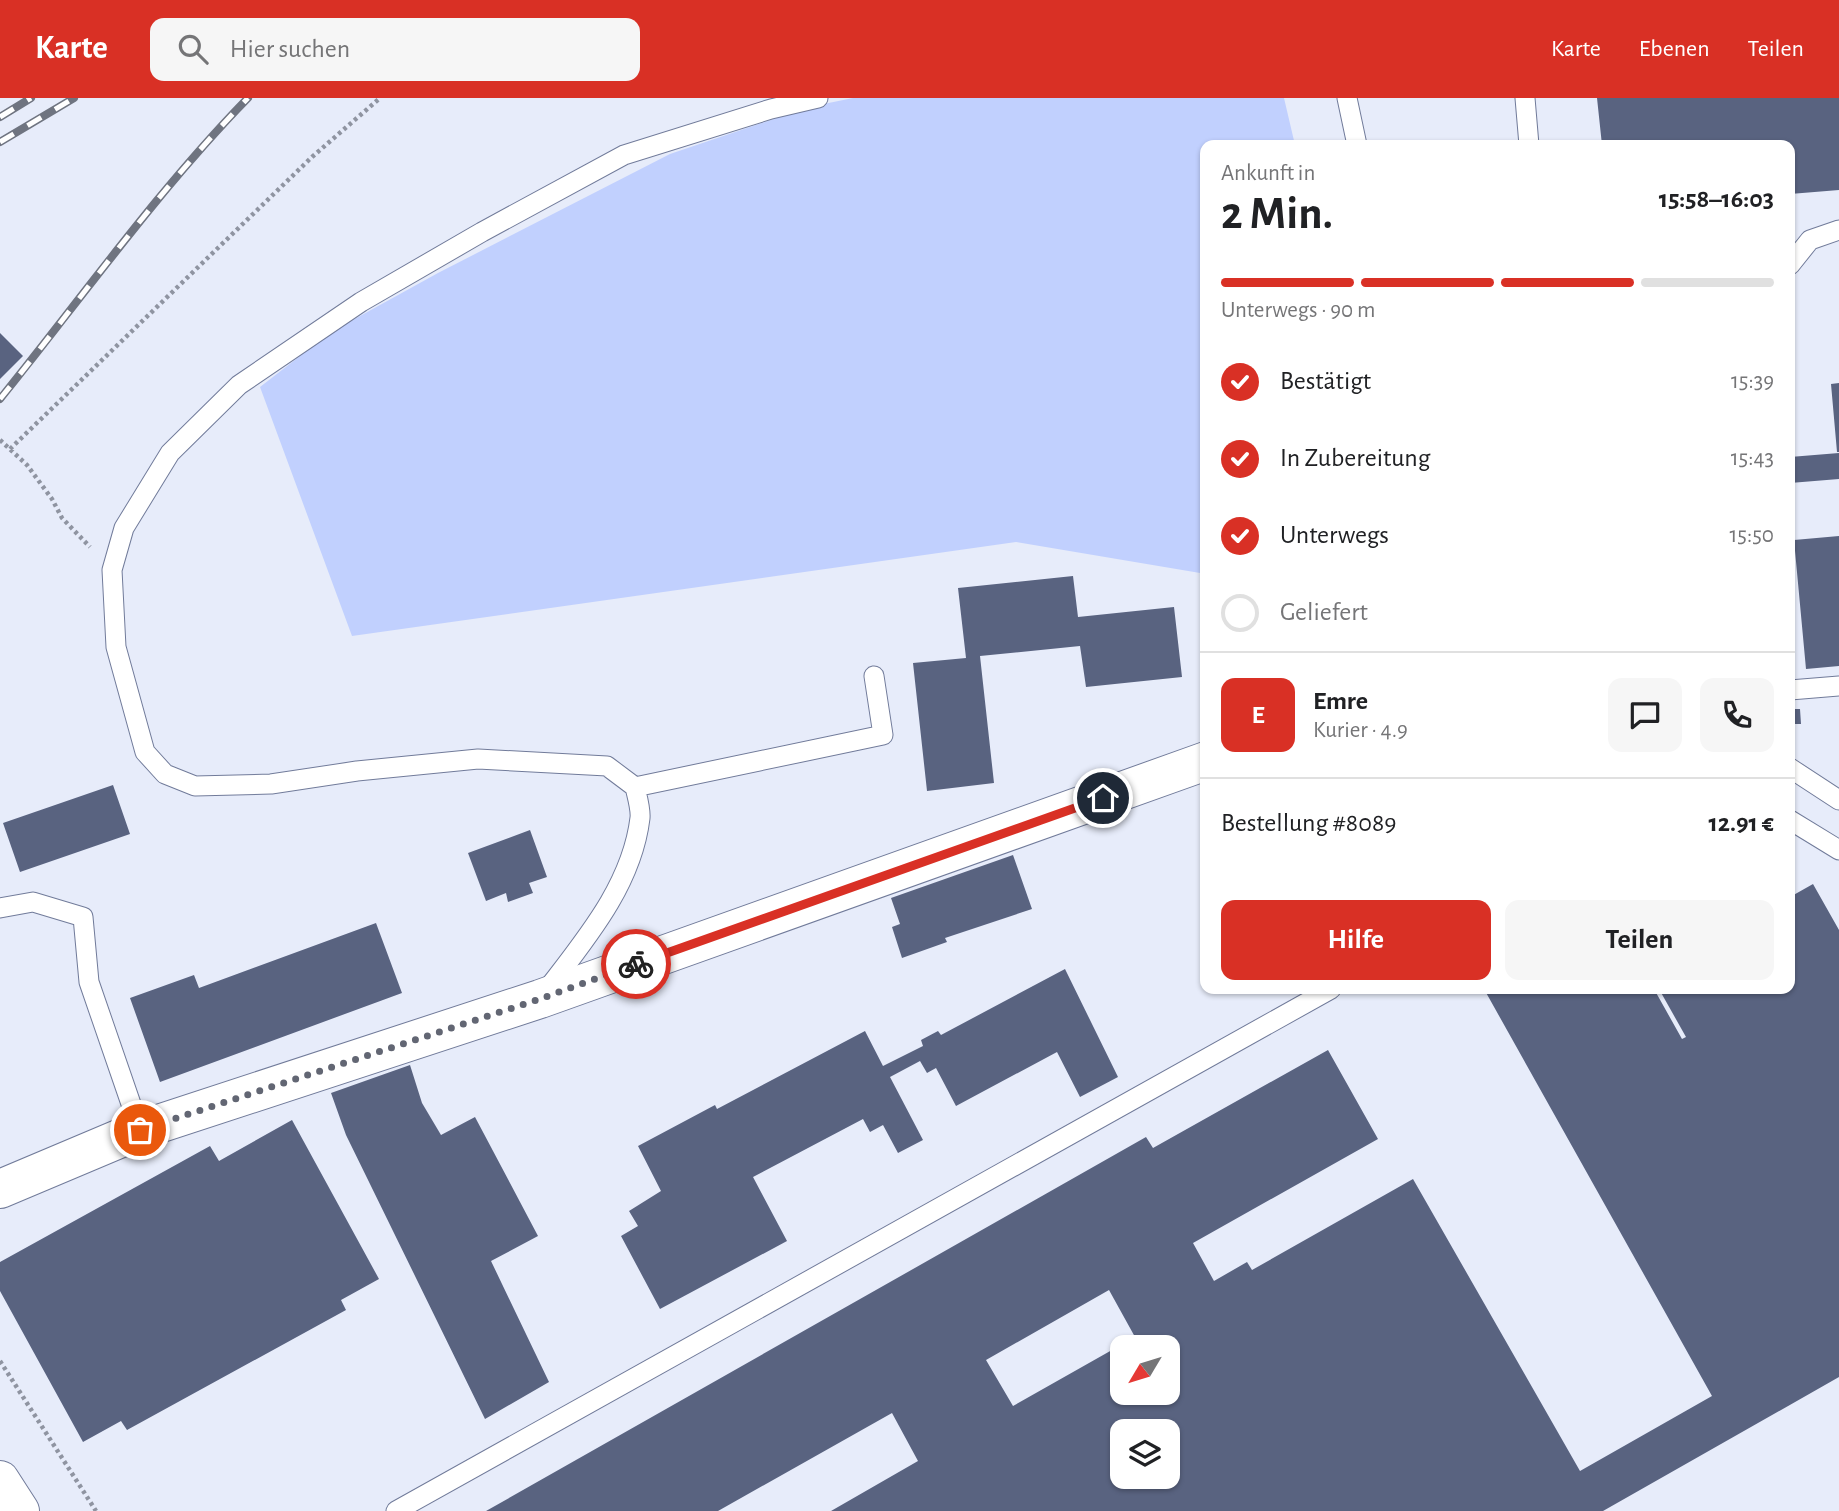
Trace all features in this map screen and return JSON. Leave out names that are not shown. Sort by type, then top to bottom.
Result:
[{"type":"street","points":[[0,1189],[140,1130],[540,999],[1200,763]]},
{"type":"street","points":[[0,1480],[20,1511]]},
{"type":"lane","points":[[540,999],[592,932],[628,867],[641,816],[635,787],[607,766],[478,759],[381,768],[271,784],[195,786],[165,774],[145,752],[116,647],[112,570],[124,527],[170,453],[239,385],[361,302],[624,155],[771,109],[818,98]]},
{"type":"lane","points":[[1347,98],[1356,140]]},
{"type":"lane","points":[[1525,98],[1529,140]]},
{"type":"lane","points":[[1795,258],[1810,240],[1839,230]]},
{"type":"lane","points":[[635,787],[883,735],[874,676]]},
{"type":"lane","points":[[1795,690],[1839,686]]},
{"type":"lane","points":[[1795,771],[1839,800]]},
{"type":"lane","points":[[1795,823],[1839,850]]},
{"type":"lane","points":[[0,908],[33,902],[83,917],[89,982],[140,1130]]},
{"type":"lane","points":[[396,1511],[1322,994]]},
{"type":"path","points":[[10,449],[312,156],[380,98]]},
{"type":"path","points":[[0,440],[38,478],[62,518],[112,570]]},
{"type":"path","points":[[0,1361],[96,1511]]},
{"type":"shaded area","points":[[853,98],[1284,98],[1294,140],[1200,140],[1200,573],[1016,542],[352,636],[260,387],[331,332],[438,273],[670,154],[809,107]]},
{"type":"building","points":[[1597,98],[1839,98],[1839,190],[1795,194],[1795,140],[1601,140]]},
{"type":"building","points":[[0,333],[23,356],[0,379]]},
{"type":"building","points":[[1839,383],[1839,452],[1837,452],[1831,384]]},
{"type":"building","points":[[1839,453],[1839,479],[1795,483],[1795,457]]},
{"type":"building","points":[[1839,536],[1839,666],[1806,669],[1795,540]]},
{"type":"building","points":[[1073,576],[1078,617],[1174,607],[1182,677],[1086,687],[1080,646],[980,656],[994,783],[927,791],[913,663],[966,658],[958,588]]},
{"type":"building","points":[[1795,709],[1800,709],[1801,724],[1795,724]]},
{"type":"building","points":[[113,785],[130,834],[20,872],[3,823]]},
{"type":"building","points":[[530,830],[547,877],[529,883],[533,893],[508,902],[506,893],[486,901],[468,853]]},
{"type":"building","points":[[1013,855],[1032,909],[945,938],[947,942],[902,958],[892,927],[900,924],[891,898]]},
{"type":"building","points":[[1813,884],[1839,930],[1839,1377],[1603,1511],[831,1511],[918,1461],[892,1413],[718,1511],[486,1511],[1146,1137],[1153,1148],[1328,1050],[1378,1139],[1193,1243],[1214,1281],[1247,1262],[1252,1270],[1413,1179],[1580,1471],[1712,1396],[1487,994],[1657,994],[1682,1039],[1686,1037],[1662,994],[1795,994],[1795,894]],"holes":[[[1109,1290],[1134,1335],[1180,1335],[1180,1405],[1110,1405],[1110,1351],[1013,1406],[986,1360]]]},
{"type":"building","points":[[376,923],[402,993],[160,1082],[130,998],[194,975],[199,988]]},
{"type":"building","points":[[1065,969],[1118,1077],[1080,1097],[1057,1052],[956,1106],[936,1068],[927,1073],[920,1061],[890,1077],[923,1140],[898,1153],[883,1125],[870,1132],[863,1119],[753,1177],[787,1241],[660,1309],[621,1236],[638,1226],[629,1211],[661,1191],[638,1146],[715,1105],[717,1109],[865,1031],[883,1066],[923,1046],[921,1040],[938,1031],[941,1035]]},
{"type":"building","points":[[410,1065],[422,1103],[441,1135],[475,1117],[538,1236],[491,1261],[549,1382],[485,1419],[346,1135],[331,1093]]},
{"type":"building","points":[[292,1120],[379,1279],[341,1300],[346,1310],[127,1430],[121,1421],[83,1442],[0,1291],[0,1262],[210,1146],[219,1161]]},
{"type":"railway","points":[[0,117],[31,98]]},
{"type":"railway","points":[[0,142],[74,98]]},
{"type":"railway","points":[[0,399],[151,207],[248,98]]},
{"type":"way so far","points":[[140,1130],[540,999],[636,964]]},
{"type":"route","points":[[636,964],[1103,798]]}]
